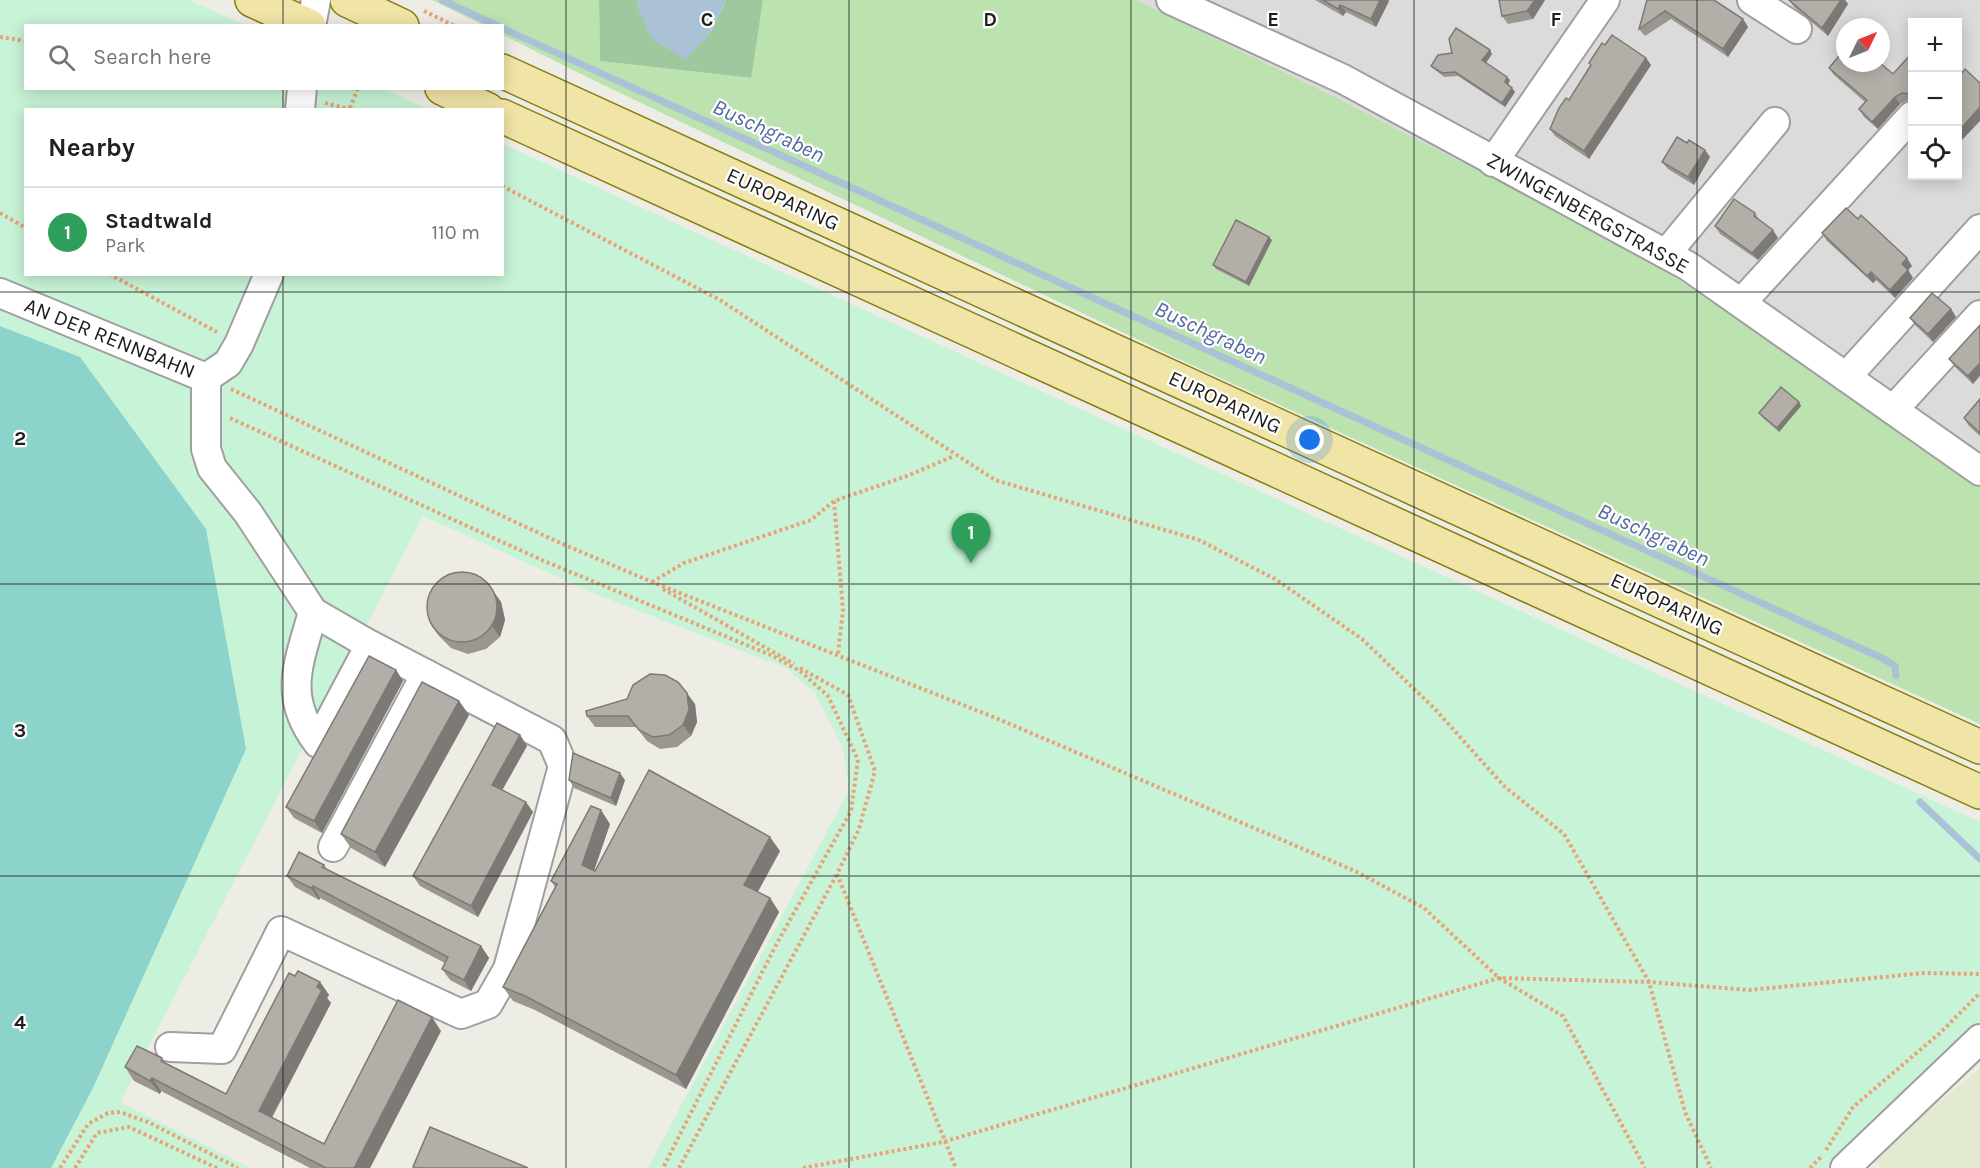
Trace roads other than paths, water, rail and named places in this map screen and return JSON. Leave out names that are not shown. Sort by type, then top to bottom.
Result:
[{"type":"main road","points":[[252,0],[306,24]]},
{"type":"main road","points":[[347,0],[398,24]]},
{"type":"main road","name":"EUROPARING","points":[[504,72],[1980,747]]},
{"type":"main road","points":[[446,90],[484,108]]},
{"type":"main road","name":"EUROPARING","points":[[504,117],[1980,792]]},
{"type":"street","points":[[310,24],[316,0]]},
{"type":"street","name":"ZWINGENBERGSTRASSE","points":[[1171,0],[1344,79],[1666,254],[1741,303],[1980,471]]},
{"type":"street","points":[[1493,162],[1605,0]]},
{"type":"street","points":[[1752,0],[1797,29]]},
{"type":"street","points":[[300,108],[302,90]]},
{"type":"street","points":[[1741,303],[1908,120]]},
{"type":"street","points":[[1666,254],[1775,122]]},
{"type":"street","points":[[1846,377],[1980,229]]},
{"type":"street","name":"AN DER RENNBAHN","points":[[0,292],[206,383],[228,363],[239,344],[268,276]]},
{"type":"street","points":[[1893,410],[1980,315]]},
{"type":"street","points":[[170,1047],[222,1049],[281,931],[461,1014],[488,1004],[508,969],[563,766],[552,740],[370,645],[313,612],[248,513],[213,468],[206,449],[206,383]]},
{"type":"street","points":[[313,612],[295,678],[302,723],[318,743],[370,645]]},
{"type":"street","points":[[333,847],[426,674]]},
{"type":"street","points":[[1845,1168],[1980,1039]]},
{"type":"waterway","name":"Buschgraben","points":[[442,0],[494,24]]},
{"type":"waterway","name":"Buschgraben","points":[[504,29],[1884,659],[1895,666],[1896,676]]},
{"type":"waterway","name":"Buschgraben","points":[[1920,802],[1980,859]]},
{"type":"place","name":"Stadtwald","points":[[971,563]]}]
